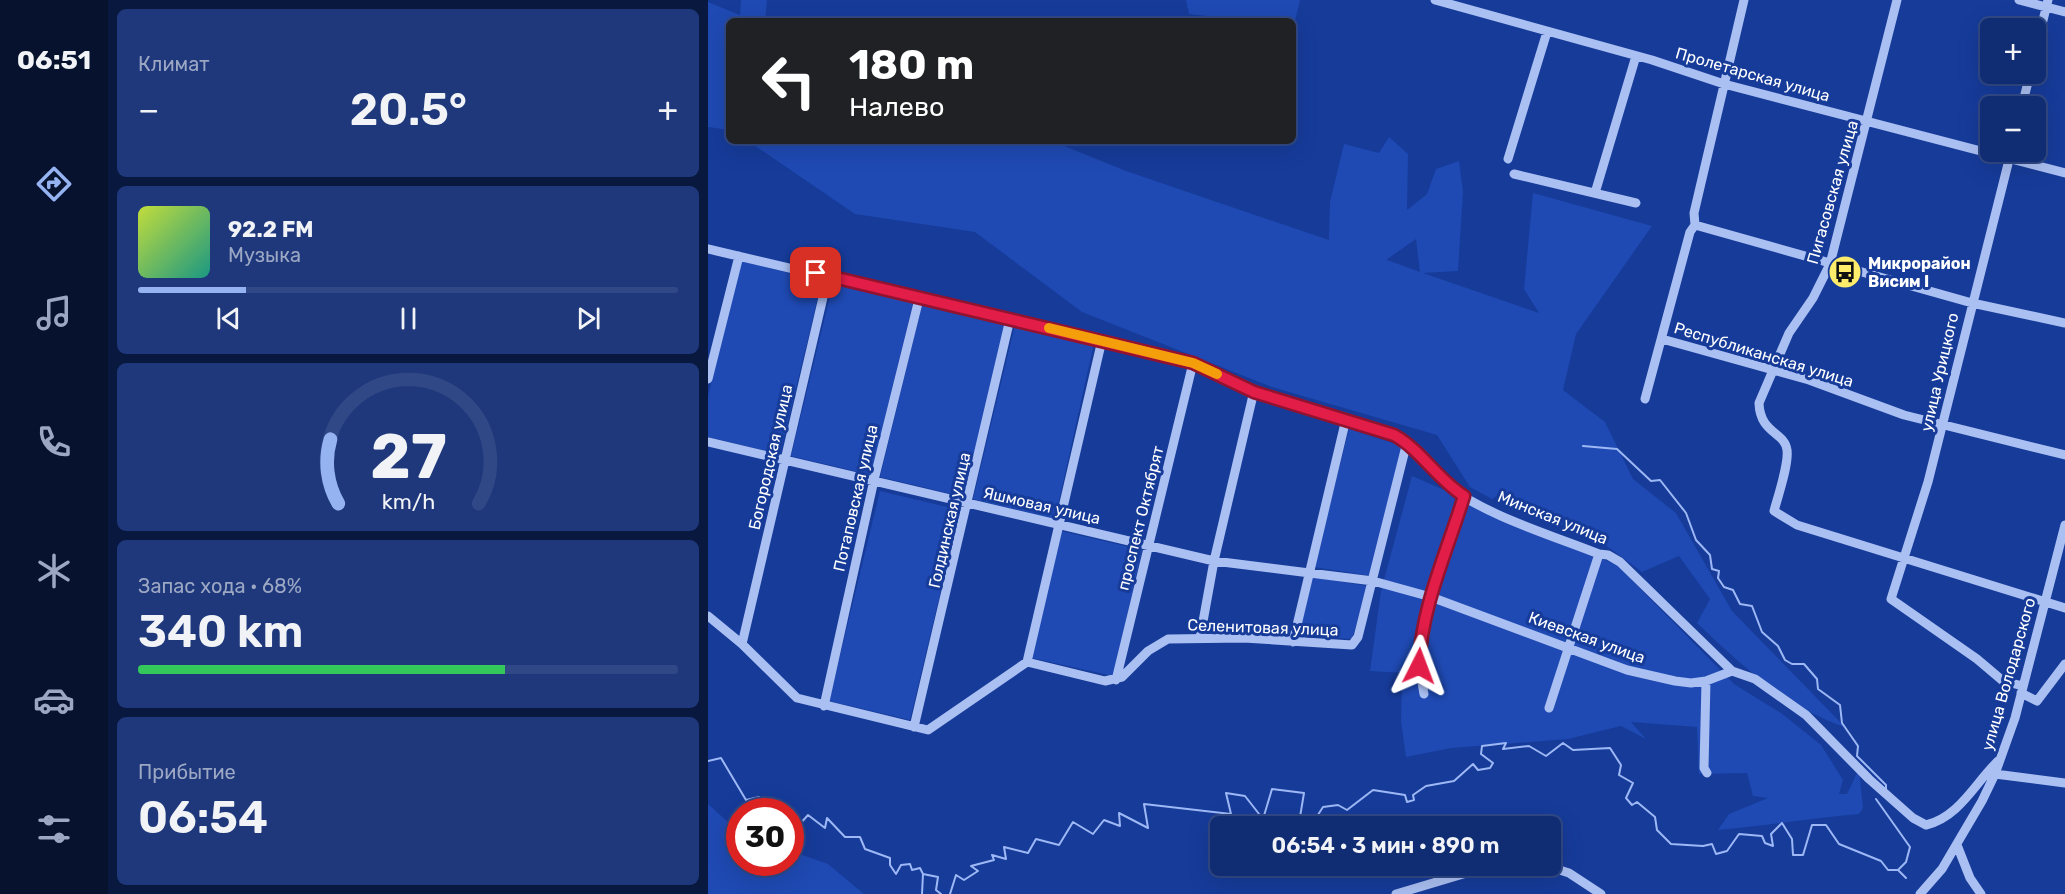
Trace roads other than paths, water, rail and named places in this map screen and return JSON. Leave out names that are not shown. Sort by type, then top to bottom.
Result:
[{"type":"street","name":"Пролетарская улица","points":[[1435,0],[1636,56],[1724,84],[1980,148]]},
{"type":"street","points":[[1645,399],[1690,232],[1695,225],[1694,213],[1744,0]]},
{"type":"street","name":"Пигасовская улица","points":[[1897,0],[1830,264],[1813,298],[1789,333],[1759,404],[1760,415],[1768,429],[1783,441],[1787,451],[1774,511],[1797,525],[1904,559]]},
{"type":"street","points":[[2019,0],[2047,3],[2065,12]]},
{"type":"street","points":[[2043,18],[2047,3]]},
{"type":"street","points":[[1508,159],[1547,32]]},
{"type":"street","points":[[1595,193],[1636,56]]},
{"type":"street","name":"улица Урицкого","points":[[2008,162],[1928,482],[1891,599],[1977,659],[2003,681],[2022,689]]},
{"type":"street","name":"Пролетарская улица","points":[[2031,162],[2065,173]]},
{"type":"street","points":[[1514,174],[1636,202]]},
{"type":"street","points":[[1695,225],[1972,303],[2065,323]]},
{"type":"street","points":[[708,249],[1193,363],[1254,392],[1394,435],[1407,442],[1372,581]]},
{"type":"street","points":[[708,379],[739,256]]},
{"type":"street","name":"Богородская улица","points":[[742,644],[828,276]]},
{"type":"street","name":"Потаповская улица","points":[[824,706],[874,480],[919,299]]},
{"type":"street","name":"Голдинская улица","points":[[914,727],[1010,320]]},
{"type":"street","name":"Республиканская улица","points":[[1662,339],[1773,372],[1809,380],[1904,415],[2065,455]]},
{"type":"street","points":[[708,616],[742,644],[797,698],[928,730],[937,726],[1027,662],[1102,340]]},
{"type":"street","name":"проспект Октябрят","points":[[1116,680],[1193,363]]},
{"type":"street","points":[[1200,638],[1214,561],[1254,392]]},
{"type":"street","points":[[1293,642],[1346,419]]},
{"type":"street","name":"Яшмовая улица","points":[[708,442],[1214,561],[1372,581]]},
{"type":"street","name":"Минская улица","points":[[1407,442],[1447,485],[1464,496],[1502,515],[1599,554],[1608,555],[1620,562],[1732,671]]},
{"type":"street","points":[[1424,694],[1419,666],[1420,639],[1431,597],[1464,496]]},
{"type":"street","name":"улица Володарского","points":[[1920,894],[1929,886],[1956,845],[1995,774],[2022,689],[2065,525]]},
{"type":"street","points":[[1549,708],[1599,554]]},
{"type":"street","points":[[1904,559],[2065,608]]},
{"type":"street","name":"Киевская улица","points":[[1372,581],[1431,597],[1627,670],[1691,683],[1706,681],[1732,671]]},
{"type":"street","name":"Селенитовая улица","points":[[1116,680],[1148,651],[1168,639],[1200,638],[1352,645],[1358,637],[1372,581]]},
{"type":"street","points":[[1027,662],[1106,681],[1116,680]]},
{"type":"street","points":[[2022,689],[2037,701],[2065,663]]},
{"type":"street","points":[[1732,671],[1755,679],[1783,696],[1833,740],[1869,779],[1913,818],[1926,825],[1939,822],[1961,804],[2000,759]]},
{"type":"street","points":[[1706,681],[1704,768],[1707,773]]},
{"type":"street","points":[[1995,774],[2065,783]]},
{"type":"street","points":[[1956,845],[1970,878],[1982,894]]},
{"type":"street","points":[[1561,870],[1569,873],[1600,894]]},
{"type":"street","points":[[1396,894],[1456,876]]},
{"type":"waterway","points":[[1583,446],[1617,449],[1651,481],[1660,480],[1686,513],[1696,540],[1710,555],[1712,569],[1719,571],[1718,578],[1724,587],[1733,590],[1740,604],[1752,606],[1762,632],[1778,646],[1785,660],[1792,664],[1804,664],[1817,679],[1818,689],[1840,705],[1842,723],[1858,746],[1857,756],[1886,785],[1886,789]]},
{"type":"waterway","points":[[950,894],[956,875],[964,880],[978,871],[971,866],[994,860],[992,855],[1006,859],[1004,847],[1028,853],[1036,839],[1059,845],[1073,822],[1093,834],[1104,820],[1120,826],[1119,813],[1148,828],[1144,804],[1231,814],[1226,793],[1245,796],[1263,819],[1272,789],[1304,793],[1300,817],[1314,821],[1323,807],[1338,805],[1347,810],[1373,790],[1405,795],[1407,802],[1414,800],[1413,795],[1426,786],[1454,781],[1473,764],[1478,770],[1490,768],[1493,763],[1481,754],[1482,746],[1506,743],[1503,749],[1529,746],[1546,756],[1563,743],[1573,750],[1610,748],[1621,765],[1619,775],[1633,783],[1626,798],[1632,805],[1637,802],[1655,817],[1657,830],[1671,844],[1703,846],[1712,844],[1716,854],[1727,851],[1739,834],[1762,836],[1765,843],[1773,846],[1771,834],[1782,823],[1792,839],[1793,855],[1803,855],[1812,825],[1826,825],[1839,844],[1881,861],[1888,870],[1898,870],[1906,878]]},
{"type":"waterway","points":[[708,761],[721,758],[745,798]]},
{"type":"waterway","points":[[755,798],[759,798]]},
{"type":"waterway","points":[[1876,799],[1910,847],[1906,862],[1898,870]]},
{"type":"waterway","points":[[804,819],[808,815],[825,828],[827,818],[845,837],[860,837],[865,849],[890,858],[890,865],[896,874],[901,865],[910,864],[912,870],[920,868],[923,874]]},
{"type":"waterway","points":[[922,894],[923,874],[938,877],[936,890],[941,894]]},
{"type":"place","name":"Микрорайон Висим I","points":[[1845,272]]}]
